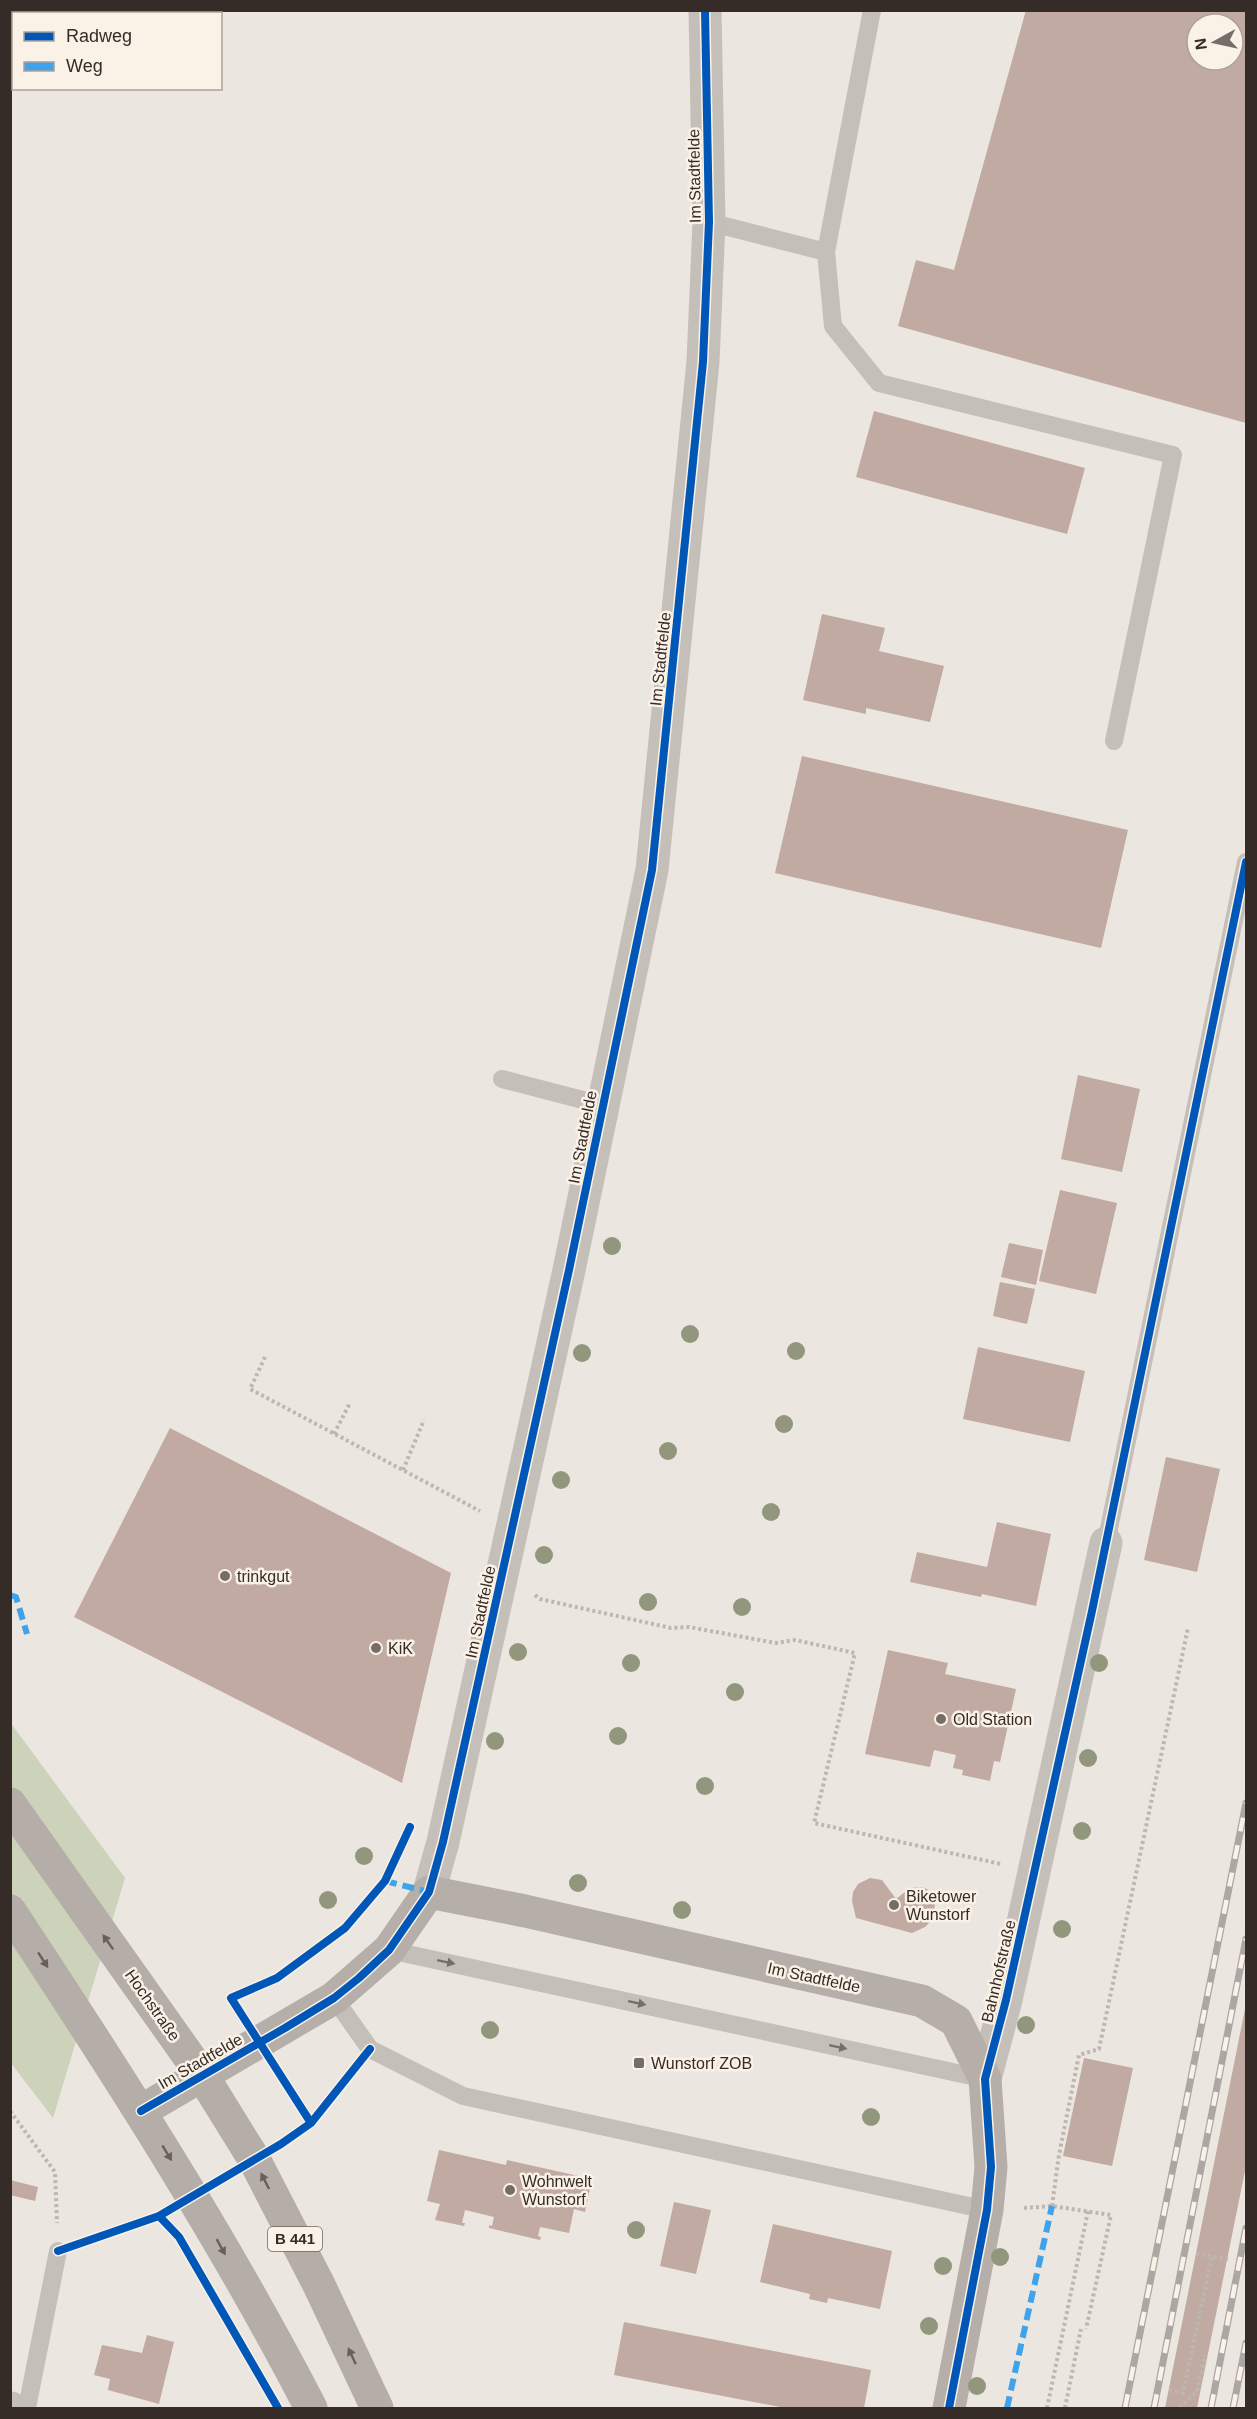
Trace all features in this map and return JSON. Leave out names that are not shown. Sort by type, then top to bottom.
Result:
[{"type":"main road","name":"Hochstraße","points":[[10,1804],[202,2075],[254,2159],[318,2285],[377,2409]]},
{"type":"main road","points":[[10,1911],[141,2111],[192,2196],[311,2409]]},
{"type":"street","name":"Im Stadtfelde","points":[[141,2111],[334,1998],[389,1950],[429,1892],[445,1830],[512,1527],[652,870],[704,362],[709,222],[705,10]]},
{"type":"street","name":"Bahnhofstraße","points":[[949,2409],[987,2210],[991,2167],[985,2079],[1006,2000],[1106,1543]]},
{"type":"street","name":"Im Stadtfelde","points":[[429,1892],[525,1911],[922,2001],[956,2021],[985,2079]]},
{"type":"lane","points":[[872,10],[826,252],[833,326],[879,383],[1173,455],[1114,741]]},
{"type":"lane","points":[[709,222],[826,252]]},
{"type":"lane","points":[[1106,1543],[1246,862]]},
{"type":"lane","points":[[502,1079],[602,1105]]},
{"type":"lane","points":[[389,1950],[985,2079]]},
{"type":"lane","points":[[334,1998],[370,2049],[463,2096],[987,2210]]},
{"type":"lane","points":[[27,2409],[58,2251]]},
{"type":"path","points":[[265,1358],[250,1389],[512,1527]]},
{"type":"path","points":[[333,1434],[350,1402]]},
{"type":"path","points":[[403,1470],[424,1420]]},
{"type":"path","points":[[531,1592],[540,1599],[671,1628],[689,1627],[776,1643],[795,1640],[855,1653],[814,1823],[1034,1871]]},
{"type":"path","points":[[1052,2206],[1059,2155],[1079,2055],[1099,2049],[1188,1628]]},
{"type":"path","points":[[10,2111],[55,2172],[58,2251]]},
{"type":"path","points":[[987,2210],[1052,2206],[1111,2215],[1065,2409]]},
{"type":"path","points":[[1047,2409],[1088,2211]]},
{"type":"path","points":[[1196,2254],[1228,2259]]},
{"type":"path","points":[[1168,2390],[1183,2393],[1212,2256]]},
{"type":"path","points":[[1180,2409],[1197,2391],[1205,2355]]},
{"type":"green space","points":[[10,1722],[125,1878],[53,2118],[11,2063]]},
{"type":"building","points":[[1026,10],[1246,10],[1246,423],[898,326],[916,260],[954,270]]},
{"type":"building","points":[[874,411],[1085,468],[1067,534],[856,477]]},
{"type":"building","points":[[822,614],[885,628],[879,651],[944,666],[930,722],[866,708],[866,714],[803,700]]},
{"type":"building","points":[[802,756],[1128,830],[1101,948],[775,873]]},
{"type":"building","points":[[1078,1075],[1140,1089],[1122,1172],[1061,1159]]},
{"type":"building","points":[[1060,1190],[1117,1203],[1096,1294],[1039,1281]]},
{"type":"building","points":[[1009,1243],[1043,1250],[1036,1285],[1001,1277]]},
{"type":"building","points":[[1000,1282],[1035,1289],[1027,1324],[993,1316]]},
{"type":"building","points":[[978,1347],[1085,1371],[1070,1442],[963,1419]]},
{"type":"building","name":"trinkgut","points":[[170,1428],[451,1573],[402,1783],[74,1617]]},
{"type":"building","points":[[1166,1457],[1220,1469],[1197,1572],[1144,1560]]},
{"type":"building","points":[[997,1522],[1051,1534],[1036,1606],[910,1582],[917,1552],[987,1567]]},
{"type":"building","name":"Old Station","points":[[888,1650],[948,1663],[945,1674],[1016,1689],[1000,1762],[994,1761],[990,1781],[962,1775],[963,1770],[953,1768],[956,1755],[934,1750],[930,1767],[865,1754]]},
{"type":"building","name":"Biketower Wunstorf","points":[[870,1878],[882,1880],[896,1899],[910,1888],[927,1889],[935,1901],[934,1918],[925,1927],[912,1933],[856,1918],[852,1901],[853,1892],[858,1884]]},
{"type":"building","points":[[1245,2009],[1246,2166],[1197,2408],[1165,2408]]},
{"type":"building","points":[[1084,2058],[1133,2068],[1112,2166],[1063,2156]]},
{"type":"building","name":"Wohnwelt Wunstorf","points":[[439,2150],[506,2165],[507,2160],[592,2179],[585,2212],[574,2209],[569,2233],[540,2227],[538,2236],[541,2237],[540,2240],[489,2228],[489,2225],[492,2226],[494,2217],[465,2210],[462,2223],[465,2223],[464,2226],[435,2220],[440,2204],[427,2201]]},
{"type":"building","points":[[10,2180],[38,2187],[35,2201],[10,2195]]},
{"type":"building","points":[[674,2202],[711,2210],[696,2274],[660,2266]]},
{"type":"building","points":[[773,2224],[892,2251],[880,2309],[828,2298],[827,2303],[809,2299],[810,2294],[760,2282]]},
{"type":"building","points":[[624,2322],[871,2370],[864,2408],[785,2408],[614,2375]]},
{"type":"building","points":[[147,2335],[174,2342],[159,2404],[108,2390],[110,2379],[94,2375],[102,2345],[142,2353]]},
{"type":"railway","points":[[1125,2408],[1246,1803]]},
{"type":"railway","points":[[1154,2408],[1246,1939]]},
{"type":"railway","points":[[1211,2408],[1246,2228]]},
{"type":"railway","points":[[1233,2408],[1246,2343]]},
{"type":"marked path","points":[[10,1595],[16,1597],[27,1634]]},
{"type":"marked path","points":[[385,1881],[429,1892]]},
{"type":"marked path","points":[[1007,2408],[1052,2206]]},
{"type":"cycle path","points":[[141,2111],[285,2028],[334,1998],[359,1978],[389,1950],[429,1892],[443,1842],[569,1270],[652,870],[703,362],[709,222],[705,10]]},
{"type":"cycle path","points":[[949,2408],[987,2210],[991,2167],[985,2079],[1006,2000],[1092,1611],[1246,862]]},
{"type":"cycle path","points":[[311,2123],[231,1998],[277,1978],[345,1928],[385,1881],[410,1827]]},
{"type":"cycle path","points":[[58,2251],[159,2216],[281,2144],[311,2123],[370,2049]]},
{"type":"cycle path","points":[[159,2216],[179,2237],[278,2408]]},
{"type":"place","name":"trinkgut","points":[[225,1576]]},
{"type":"place","name":"KiK","points":[[376,1648]]},
{"type":"place","name":"Old Station","points":[[941,1719]]},
{"type":"place","name":"Biketower Wunstorf","points":[[894,1905]]},
{"type":"place","name":"Wunstorf ZOB","points":[[639,2063]]},
{"type":"place","name":"Wohnwelt Wunstorf","points":[[510,2190]]}]
